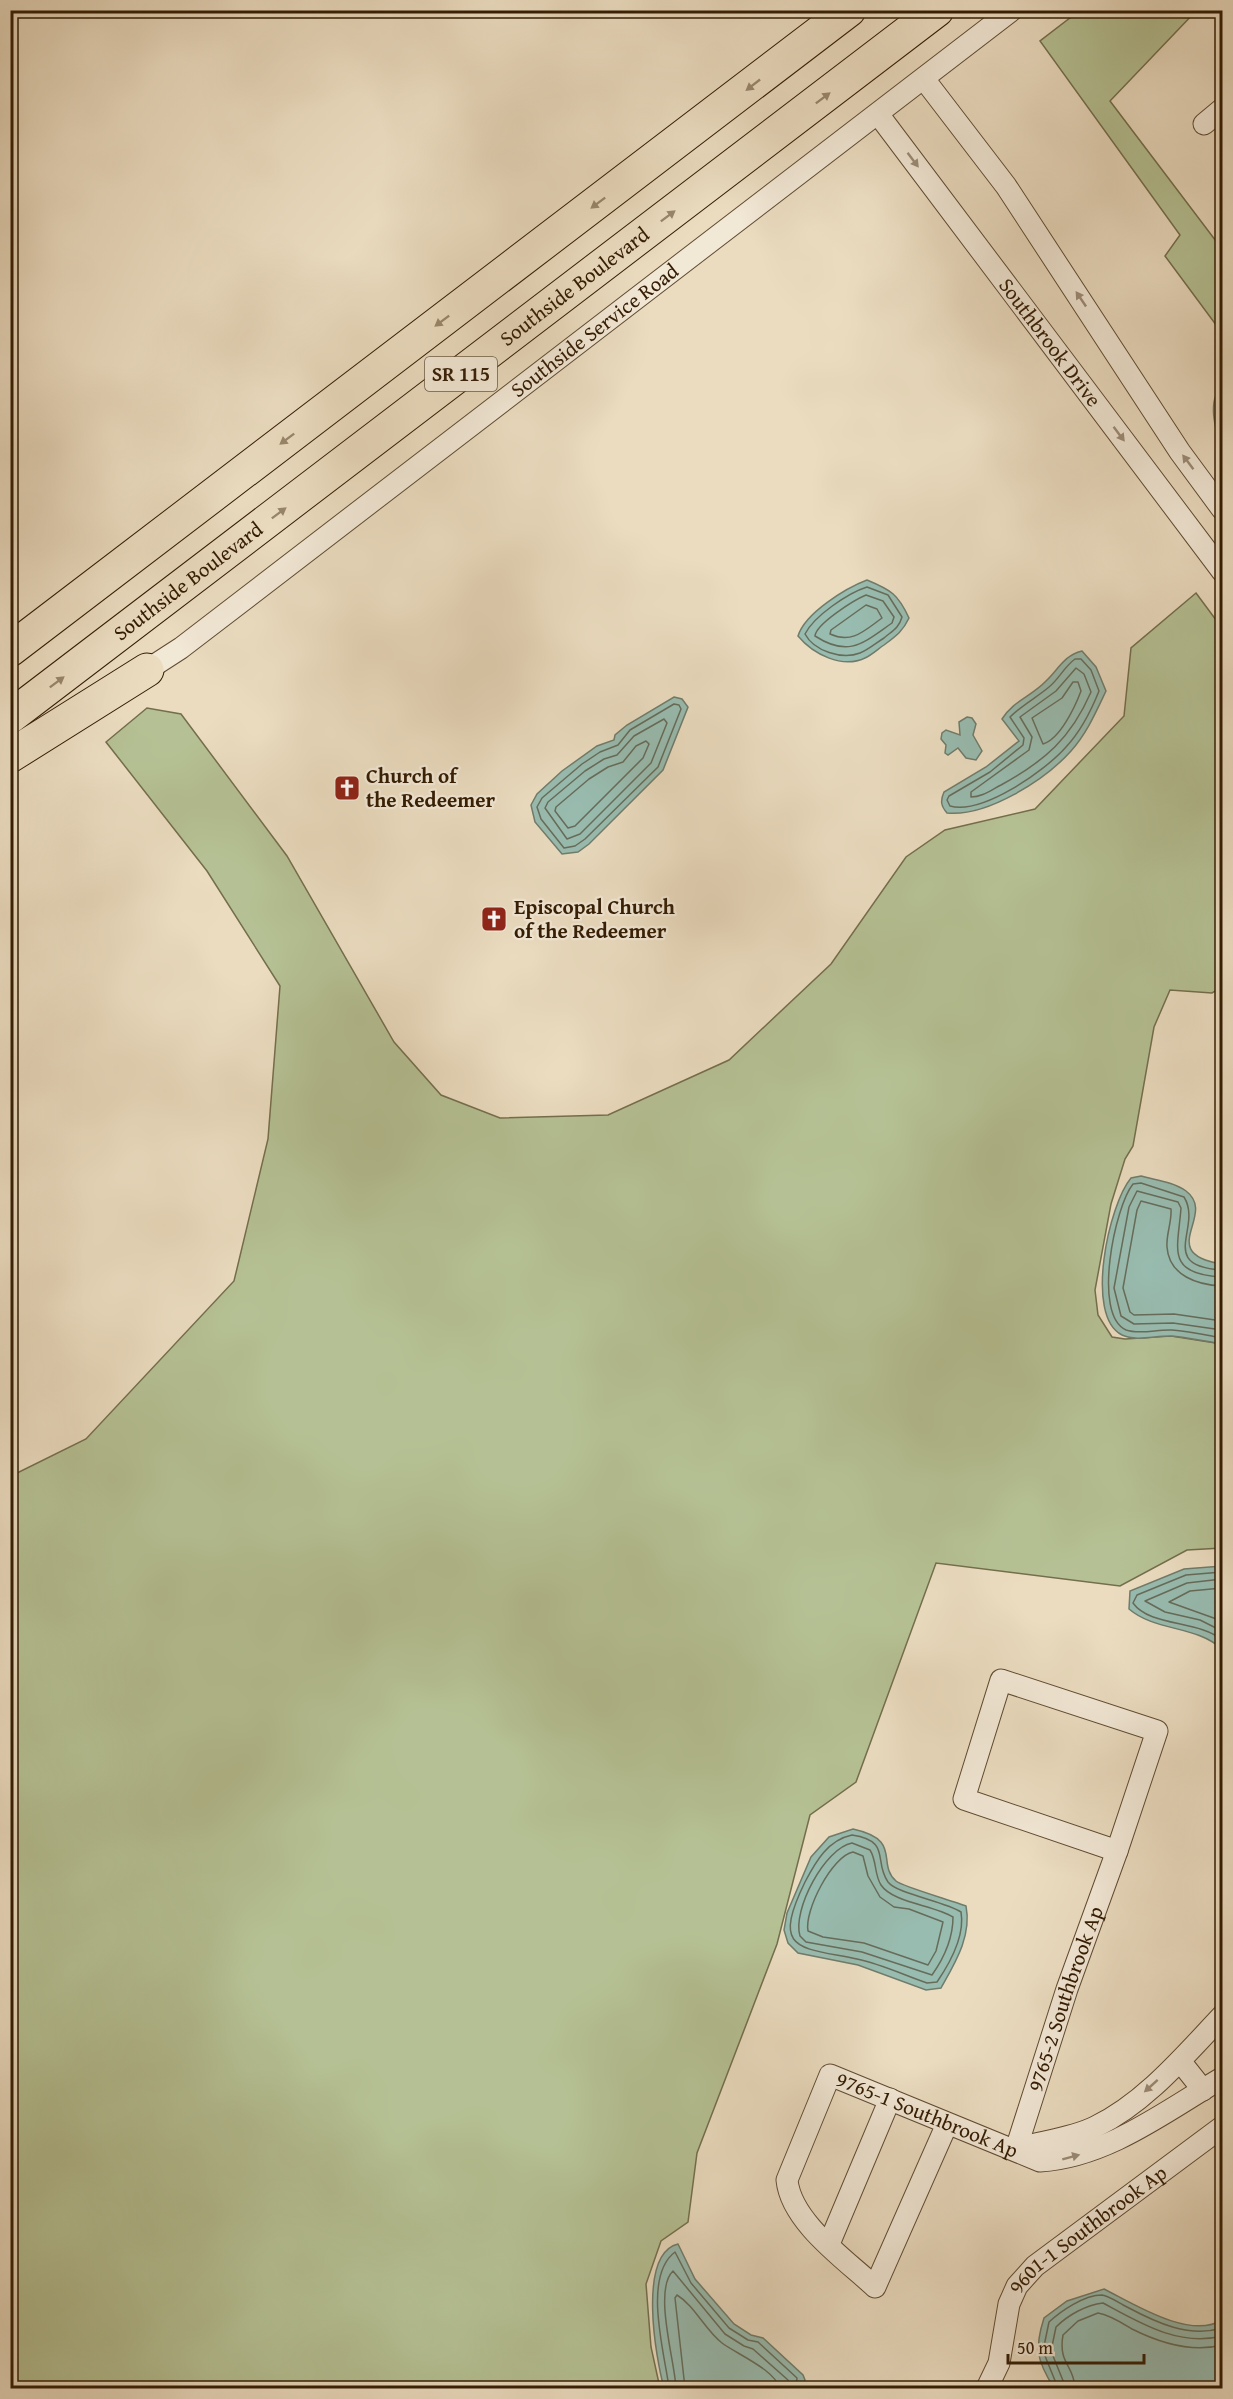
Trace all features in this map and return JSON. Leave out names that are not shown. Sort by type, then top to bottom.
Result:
[{"type":"highway","name":"SR 115","points":[[10,650],[849,10]]},
{"type":"highway","name":"Southside Boulevard","points":[[10,717],[905,20],[937,10]]},
{"type":"highway","points":[[10,756],[147,670]]},
{"type":"street","name":"Southside Service Road","points":[[147,670],[182,648],[1012,10]]},
{"type":"street","points":[[924,79],[1006,186],[1180,452],[1222,509]]},
{"type":"street","points":[[1204,124],[1222,109]]},
{"type":"street","name":"Southbrook Drive","points":[[878,114],[1222,571]]},
{"type":"street","name":"9765-2 Southbrook Ap","points":[[1016,2150],[1067,1989],[1117,1851],[1157,1731],[1001,1680],[964,1799],[1117,1851]]},
{"type":"street","points":[[1016,2150],[1041,2141],[1073,2135],[1114,2117],[1180,2061],[1222,2016]]},
{"type":"street","points":[[1180,2061],[1203,2090]]},
{"type":"street","name":"9765-1 Southbrook Ap","points":[[947,2124],[875,2287],[795,2208],[789,2195],[788,2180],[830,2075],[1040,2161],[1065,2160],[1096,2150],[1222,2079]]},
{"type":"street","points":[[829,2244],[890,2099]]},
{"type":"street","name":"9601-1 Southbrook Ap","points":[[987,2388],[999,2362],[1009,2304],[1017,2286],[1035,2266],[1222,2127]]},
{"type":"green space","points":[[1079,11],[1196,11],[1110,101],[1222,249],[1222,333],[1165,256],[1180,235],[1040,41]]},
{"type":"green space","points":[[1196,593],[1222,628],[1222,987],[1212,993],[1170,990],[1154,1027],[1133,1146],[1125,1159],[1111,1204],[1095,1290],[1098,1315],[1112,1337],[1125,1339],[1171,1336],[1222,1344],[1222,1548],[1187,1550],[1120,1586],[936,1563],[856,1782],[810,1815],[777,1944],[697,2153],[688,2222],[661,2241],[646,2284],[651,2347],[660,2388],[11,2388],[11,1476],[86,1439],[234,1281],[268,1139],[280,986],[207,871],[106,742],[147,708],[181,714],[287,856],[394,1042],[441,1095],[500,1118],[608,1115],[729,1060],[831,964],[906,857],[945,830],[1035,809],[1124,716],[1131,648]]},
{"type":"water","points":[[1222,386],[1222,447],[1215,424],[1214,407],[1217,392]]},
{"type":"water","points":[[867,580],[893,594],[901,603],[909,618],[902,630],[868,657],[856,661],[847,662],[828,658],[804,643],[798,636],[802,627],[817,610],[848,589]]},
{"type":"water","points":[[1082,651],[1096,667],[1106,691],[1077,744],[1060,762],[1014,794],[980,809],[963,813],[947,813],[942,803],[944,792],[986,767],[1019,741],[1002,719],[1006,713],[1041,686],[1070,656]]},
{"type":"water","points":[[674,697],[682,699],[688,707],[663,770],[589,844],[578,852],[562,854],[535,822],[531,805],[537,794],[562,771],[597,746],[614,740],[615,735],[627,725]]},
{"type":"water","points":[[967,717],[972,718],[976,724],[973,735],[982,751],[976,760],[966,758],[958,748],[948,755],[945,753],[946,745],[941,739],[942,733],[946,730],[960,735],[959,722]]},
{"type":"water","points":[[1141,1176],[1176,1185],[1186,1191],[1194,1201],[1196,1211],[1189,1242],[1192,1251],[1202,1259],[1222,1264],[1222,1344],[1172,1336],[1128,1337],[1122,1335],[1111,1324],[1104,1306],[1102,1284],[1108,1234],[1123,1191],[1131,1178]]},
{"type":"water","points":[[1222,1566],[1222,1649],[1212,1641],[1151,1622],[1129,1609],[1130,1591],[1184,1569]]},
{"type":"water","points":[[853,1829],[878,1839],[886,1852],[890,1874],[896,1881],[966,1906],[967,1928],[961,1949],[941,1988],[926,1990],[858,1965],[798,1953],[788,1943],[784,1930],[787,1913],[811,1857],[829,1837]]},
{"type":"water","points":[[678,2244],[695,2279],[734,2324],[751,2335],[763,2338],[803,2375],[805,2380],[801,2387],[664,2388],[654,2332],[653,2286],[657,2267],[665,2252]]},
{"type":"water","points":[[1104,2289],[1146,2311],[1179,2323],[1194,2326],[1209,2325],[1222,2320],[1222,2388],[1054,2388],[1044,2370],[1038,2347],[1044,2318],[1067,2301]]},
{"type":"place","name":"Church of the Redeemer","points":[[347,788]]},
{"type":"place","name":"Episcopal Church of the Redeemer","points":[[494,919]]}]
